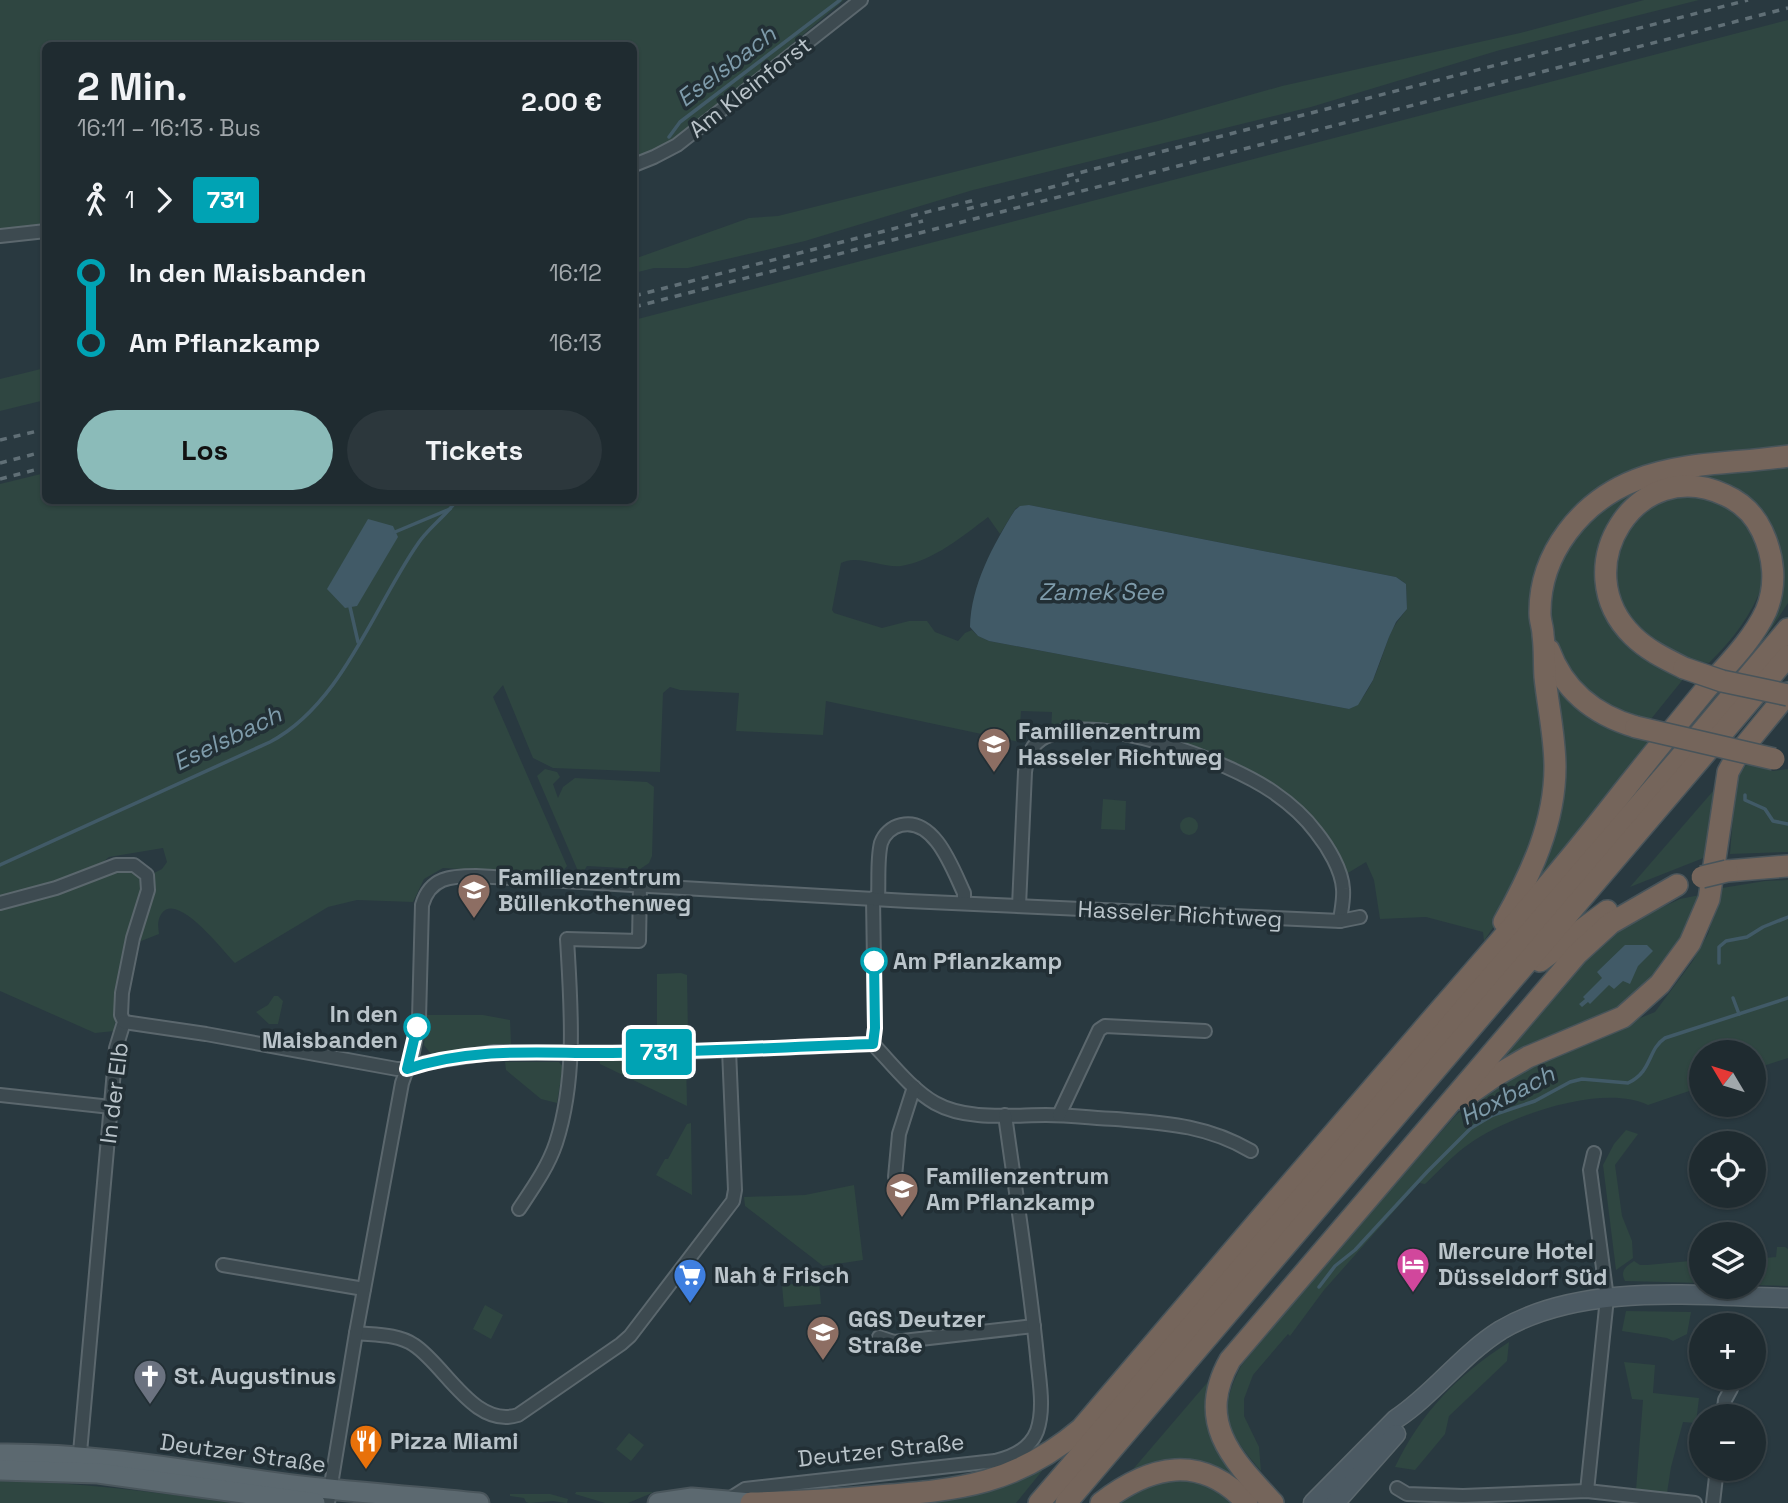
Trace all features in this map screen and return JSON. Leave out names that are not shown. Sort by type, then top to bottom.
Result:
[{"type":"highway","points":[[1482,960],[1530,874],[1552,803],[1555,768],[1540,614],[1542,591],[1549,564],[1565,534],[1592,504],[1638,479],[1678,468],[1788,456]]},
{"type":"highway","points":[[748,1498],[819,1502],[959,1489],[1009,1474],[1031,1464],[1049,1454],[1081,1429],[1577,851],[1658,746],[1749,638],[1767,609],[1772,590],[1773,562],[1768,543],[1758,524],[1743,506],[1731,498],[1697,486],[1675,488],[1650,496],[1629,511],[1616,530],[1606,555],[1604,579],[1608,597],[1617,618],[1633,637],[1654,653],[1684,668],[1722,681],[1788,694],[1738,754],[1728,772],[1709,899],[1690,943],[1660,984],[1623,1017],[1528,1057],[1494,1076],[1422,1133]]},
{"type":"highway","points":[[1039,1503],[1788,629]]},
{"type":"highway","points":[[1543,635],[1554,664],[1565,682],[1580,699],[1616,721],[1781,760]]},
{"type":"highway","points":[[1066,1503],[1788,656]]},
{"type":"highway","points":[[1513,980],[1611,909],[1702,877],[1727,871],[1788,866]]},
{"type":"highway","points":[[1273,1503],[1235,1461],[1221,1437],[1216,1398],[1221,1377],[1244,1343],[1422,1133],[1593,939],[1628,912],[1677,885]]},
{"type":"highway","points":[[1060,1479],[1081,1429]]},
{"type":"highway","points":[[1101,1503],[1132,1481],[1173,1470],[1185,1470],[1223,1482],[1247,1503]]},
{"type":"main road","points":[[1313,1503],[1396,1419],[1410,1410],[1468,1354],[1500,1331],[1531,1316],[1564,1305],[1606,1298],[1788,1298]]},
{"type":"main road","points":[[1335,1503],[1402,1426],[1410,1410]]},
{"type":"main road","name":"Deutzer Straße","points":[[0,1454],[79,1464],[162,1480],[315,1503]]},
{"type":"main road","name":"Deutzer Straße","points":[[0,1470],[79,1464],[165,1466],[330,1496],[479,1503]]},
{"type":"main road","points":[[658,1503],[679,1499],[725,1502],[748,1498]]},
{"type":"street","name":"Am Kleinforst","points":[[637,164],[677,145],[861,0]]},
{"type":"street","points":[[0,236],[42,231]]},
{"type":"street","points":[[1019,906],[1025,772],[1030,751],[1047,736],[1074,731],[1099,731],[1129,734],[1185,751],[1225,766],[1273,792],[1316,831],[1330,852],[1343,888],[1340,921]]},
{"type":"street","points":[[873,1044],[876,898],[882,840],[892,828],[906,824],[923,829],[936,841],[964,892],[964,902]]},
{"type":"street","name":"In der Elb","points":[[0,903],[38,893],[116,865],[134,865],[148,877],[148,890],[133,939],[122,993],[121,1015],[124,1022],[116,1048],[79,1464]]},
{"type":"street","name":"Hasseler Richtweg","points":[[407,1069],[419,1019],[422,905],[427,892],[439,881],[452,876],[1340,921],[1360,917]]},
{"type":"street","points":[[519,1209],[540,1178],[556,1144],[572,1054],[567,939],[639,941],[640,886]]},
{"type":"street","points":[[124,1022],[407,1069],[424,1063],[495,1052],[572,1054],[873,1044],[914,1087],[935,1103],[956,1112],[1059,1115],[1180,1124],[1229,1138],[1251,1151]]},
{"type":"street","points":[[1059,1115],[1099,1030],[1105,1026],[1205,1031]]},
{"type":"street","points":[[356,1333],[401,1339],[413,1344],[460,1392],[482,1410],[497,1417],[517,1415],[621,1344],[733,1201],[735,1190],[729,1050]]},
{"type":"street","points":[[330,1496],[356,1333],[402,1083],[407,1069]]},
{"type":"street","points":[[895,1177],[899,1134],[914,1087]]},
{"type":"street","points":[[0,1095],[111,1107]]},
{"type":"street","points":[[879,1337],[894,1342],[1034,1326],[1006,1115]]},
{"type":"street","points":[[1587,1491],[1606,1298],[1590,1170],[1594,1153]]},
{"type":"street","points":[[223,1265],[364,1289]]},
{"type":"street","name":"Deutzer Straße","points":[[748,1498],[995,1461],[1017,1454],[1037,1432],[1041,1404],[1034,1326]]},
{"type":"street","points":[[1713,1503],[1716,1481]]},
{"type":"street","points":[[1397,1488],[1407,1494],[1462,1496],[1587,1491],[1695,1503]]},
{"type":"green space","points":[[0,0],[844,0],[675,143],[637,159],[637,42],[42,42],[42,228],[0,233]]},
{"type":"green space","points":[[1644,0],[1699,0],[1500,50],[1311,107],[973,190],[805,241],[688,268],[654,268],[637,272],[637,258],[749,218],[778,216],[1158,121],[1282,86],[1520,33]]},
{"type":"green space","points":[[1788,20],[1788,603],[1769,632],[1666,756],[1662,752],[1764,631],[1763,584],[1747,617],[1733,636],[1709,663],[1697,662],[1651,719],[1649,744],[1531,892],[1500,917],[1484,941],[1483,932],[1426,917],[1380,919],[1374,880],[1366,862],[1343,876],[1324,839],[1273,790],[1128,732],[1051,731],[1052,712],[1021,711],[1019,742],[826,701],[823,735],[736,731],[739,693],[680,690],[670,687],[663,693],[660,772],[553,768],[533,758],[503,685],[493,697],[567,866],[560,875],[443,868],[424,879],[413,902],[357,900],[328,907],[235,963],[211,936],[178,910],[169,909],[162,913],[158,926],[159,934],[136,943],[150,875],[162,869],[167,862],[163,848],[109,857],[103,862],[104,866],[0,902],[0,484],[42,474],[42,504],[637,504],[637,319]],"holes":[[[1029,505],[1396,577],[1406,584],[1407,609],[1391,633],[1364,696],[1349,709],[989,641],[972,630],[958,641],[935,632],[927,621],[909,621],[882,628],[834,613],[832,610],[841,563],[854,560],[894,566],[913,563],[947,547],[988,517],[1000,534],[1016,508]]]},
{"type":"green space","points":[[42,369],[42,401],[0,411],[0,379]]},
{"type":"green space","points":[[1748,763],[1773,771],[1788,769],[1788,852],[1730,854],[1736,777]]},
{"type":"green space","points":[[545,769],[557,772],[560,777],[553,784],[558,798],[563,787],[575,778],[647,782],[654,787],[652,856],[649,863],[640,869],[587,866],[584,871],[578,871],[537,776]]},
{"type":"green space","points":[[1714,790],[1706,857],[1630,887]]},
{"type":"green space","points":[[1103,799],[1126,801],[1125,830],[1101,829]]},
{"type":"green space","points":[[1189,817],[1195,820],[1198,826],[1195,832],[1189,835],[1183,832],[1180,826],[1183,820]]},
{"type":"green space","points":[[117,866],[141,872],[144,890],[123,954],[114,1031],[95,1033],[0,991],[0,904]]},
{"type":"green space","points":[[1788,880],[1788,1058],[1766,1065],[1766,1040],[1689,1040],[1689,1091],[1648,1105],[1629,1099],[1607,1098],[1556,1106],[1507,1123],[1463,1148],[1425,1184],[1419,1183],[1324,1290],[1290,1336],[1288,1334],[1253,1375],[1244,1399],[1244,1416],[1259,1447],[1261,1471],[1234,1434],[1229,1422],[1229,1397],[1241,1366],[1310,1280],[1456,1115],[1473,1100],[1556,1052],[1655,1012],[1692,962],[1708,934],[1722,888]]},
{"type":"green space","points":[[1700,895],[1681,938],[1663,965],[1615,1013],[1486,1073],[1600,943],[1632,921],[1680,899]]},
{"type":"green space","points":[[657,974],[687,975],[688,1035],[657,1032]]},
{"type":"green space","points":[[274,996],[283,1001],[278,1024],[269,1024],[256,1012],[268,1005]]},
{"type":"green space","points":[[426,1015],[483,1015],[510,1020],[511,1044],[431,1054],[424,1045]]},
{"type":"green space","points":[[686,1058],[687,1106],[600,1064],[599,1059]]},
{"type":"green space","points":[[505,1062],[559,1062],[563,1067],[557,1103],[541,1099],[506,1070]]},
{"type":"green space","points":[[691,1123],[692,1195],[656,1175],[687,1124]]},
{"type":"green space","points":[[1626,1130],[1638,1134],[1615,1165],[1622,1216],[1632,1241],[1633,1258],[1616,1270],[1603,1165],[1614,1144]]},
{"type":"green space","points":[[854,1185],[863,1260],[823,1266],[745,1206],[744,1197],[805,1195]]},
{"type":"green space","points":[[1777,1247],[1788,1249],[1788,1286],[1766,1285],[1766,1258],[1776,1257]]},
{"type":"green space","points":[[1634,1261],[1640,1265],[1689,1261],[1689,1283],[1625,1281],[1623,1274]]},
{"type":"green space","points":[[819,1282],[821,1304],[784,1307],[782,1285]]},
{"type":"green space","points":[[485,1305],[503,1315],[491,1339],[473,1329]]},
{"type":"green space","points":[[1626,1311],[1691,1312],[1687,1334],[1673,1341],[1622,1331]]},
{"type":"green space","points":[[1509,1342],[1507,1361],[1449,1416],[1445,1434],[1415,1470],[1395,1467],[1417,1429],[1443,1396],[1473,1368]]},
{"type":"green space","points":[[1624,1362],[1655,1365],[1653,1393],[1699,1398],[1698,1404],[1689,1404],[1689,1422],[1683,1422],[1667,1493],[1636,1490],[1643,1400],[1632,1399]]},
{"type":"green space","points":[[1212,1377],[1210,1398],[1265,1503],[1258,1503],[1243,1487],[1129,1474]]},
{"type":"green space","points":[[629,1433],[644,1445],[631,1461],[616,1449]]},
{"type":"green space","points":[[1039,1468],[1042,1471],[1016,1503],[880,1503]]},
{"type":"green space","points":[[1188,1478],[1209,1485],[1234,1503],[1111,1503],[1151,1482]]},
{"type":"green space","points":[[0,1481],[145,1491],[232,1503],[0,1503]]},
{"type":"green space","points":[[652,1493],[628,1503],[605,1503],[575,1494]]},
{"type":"green space","points":[[510,1494],[550,1494],[568,1499],[567,1503],[529,1503],[524,1498]]},
{"type":"water","name":"Zamek See","points":[[1029,505],[1396,577],[1406,584],[1407,609],[1396,622],[1373,680],[1358,705],[1349,709],[989,641],[978,636],[970,627],[974,596],[991,551],[1007,523],[1015,510]]},
{"type":"water","points":[[368,519],[393,526],[398,537],[357,606],[345,608],[327,589]]},
{"type":"water","points":[[1625,945],[1647,945],[1653,951],[1638,966],[1630,984],[1623,981],[1614,989],[1609,985],[1590,1004],[1588,1002],[1582,1007],[1579,1004],[1585,999],[1583,997],[1602,978],[1597,972]]},
{"type":"waterway","name":"Eselsbach","points":[[669,137],[680,122],[840,0]]},
{"type":"waterway","name":"Eselsbach","points":[[0,865],[270,742],[295,726],[317,705],[336,680],[417,545],[454,504]]},
{"type":"waterway","points":[[395,532],[450,509]]},
{"type":"waterway","points":[[350,607],[358,642]]},
{"type":"waterway","points":[[1745,795],[1745,800],[1765,809],[1773,821],[1788,824]]},
{"type":"waterway","points":[[1719,963],[1719,947],[1726,941],[1747,937],[1788,917]]},
{"type":"waterway","points":[[1733,998],[1739,1014]]},
{"type":"waterway","name":"Hoxbach","points":[[1319,1287],[1335,1266],[1355,1250],[1471,1128],[1493,1115],[1535,1101],[1570,1082],[1582,1079],[1628,1083],[1642,1073],[1655,1048],[1665,1038],[1788,998]]},
{"type":"railway","points":[[1067,176],[1748,0]]},
{"type":"railway","points":[[637,306],[1788,8]]},
{"type":"railway","points":[[967,209],[1079,180]]},
{"type":"railway","points":[[911,216],[975,200]]},
{"type":"railway","points":[[637,295],[923,221]]},
{"type":"railway","points":[[0,440],[42,430]]},
{"type":"railway","points":[[0,463],[42,452]]},
{"type":"railway","points":[[0,479],[42,468]]},
{"type":"bus line","name":"731","points":[[417,1027],[407,1069],[424,1063],[495,1052],[686,1052],[873,1044],[874,961]]},
{"type":"place","name":"Familienzentrum Hasseler Richtweg","points":[[994,774]]},
{"type":"place","name":"Familienzentrum Büllenkothenweg","points":[[474,920]]},
{"type":"place","name":"Am Pflanzkamp","points":[[874,961]]},
{"type":"place","name":"In den Maisbanden","points":[[417,1027]]},
{"type":"place","name":"Familienzentrum Am Pflanzkamp","points":[[902,1219]]},
{"type":"place","name":"Mercure Hotel Düsseldorf Süd","points":[[1413,1294]]},
{"type":"place","name":"Nah & Frisch","points":[[690,1305]]},
{"type":"place","name":"GGS Deutzer Straße","points":[[823,1362]]},
{"type":"place","name":"St. Augustinus","points":[[150,1406]]},
{"type":"place","name":"Pizza Miami","points":[[366,1471]]}]
